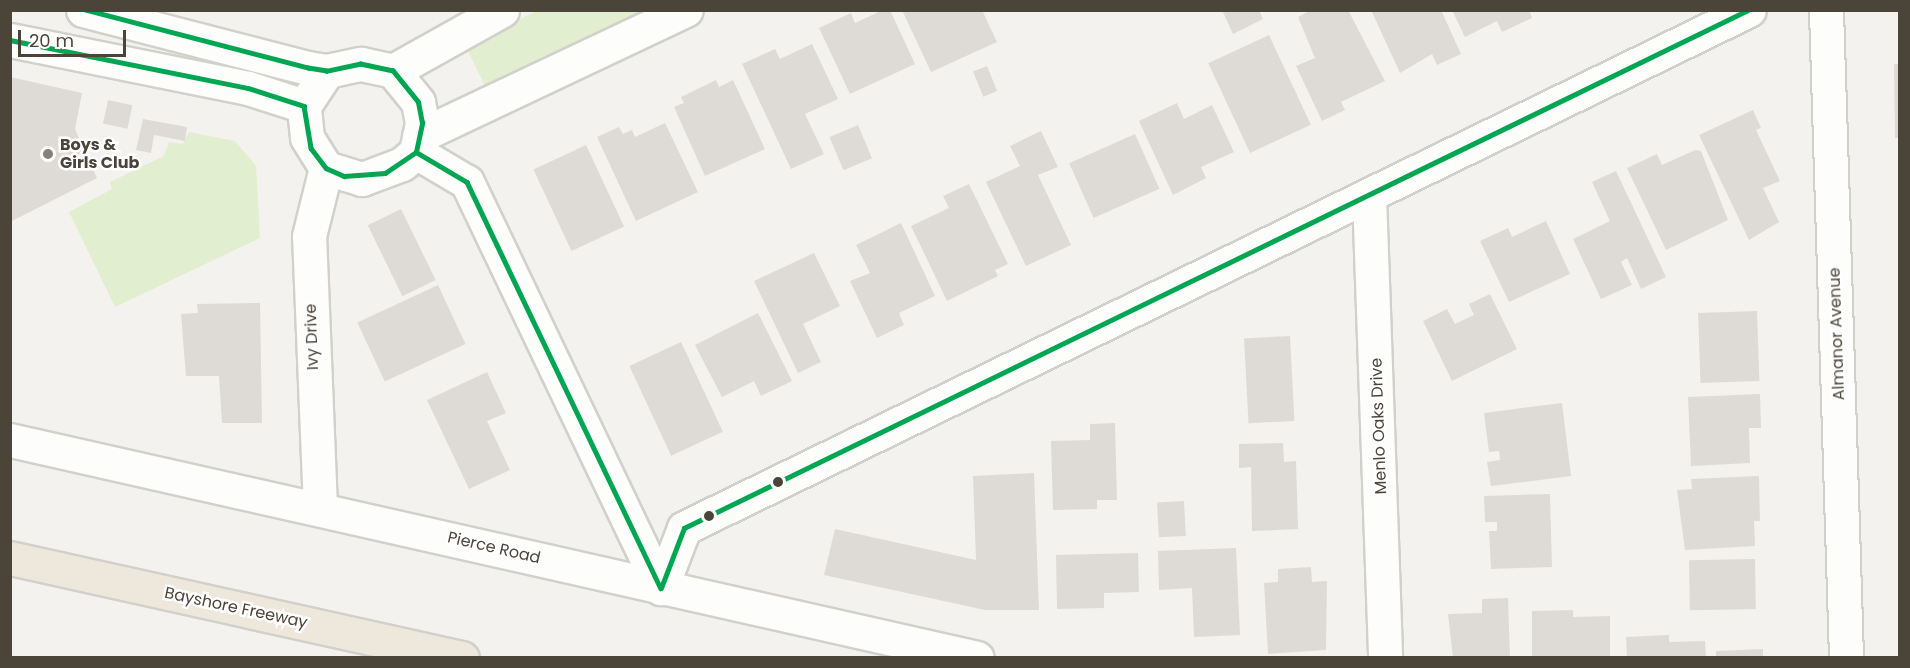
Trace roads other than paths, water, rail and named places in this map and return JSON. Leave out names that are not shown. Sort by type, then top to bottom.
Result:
[{"type":"highway","name":"Bayshore Freeway","points":[[10,558],[462,657]]},
{"type":"street","points":[[83,10],[327,71],[361,64],[393,71],[418,102],[417,144]]},
{"type":"street","points":[[393,71],[502,10]]},
{"type":"street","points":[[327,71],[304,106],[307,137],[326,168],[362,178],[394,169],[417,144],[686,10]]},
{"type":"street","points":[[661,588],[684,528],[1749,10]]},
{"type":"street","name":"Almanor Avenue","points":[[1826,10],[1846,657]]},
{"type":"street","points":[[10,40],[248,88],[304,106]]},
{"type":"street","points":[[417,144],[467,182],[661,588]]},
{"type":"street","name":"Ivy Drive","points":[[320,508],[309,236],[326,168]]},
{"type":"street","name":"Menlo Oaks Drive","points":[[1369,195],[1385,657]]},
{"type":"street","name":"Pierce Road","points":[[10,440],[320,508],[661,588],[977,657]]},
{"type":"place","name":"Boys & Girls Club","points":[[48,154]]}]
